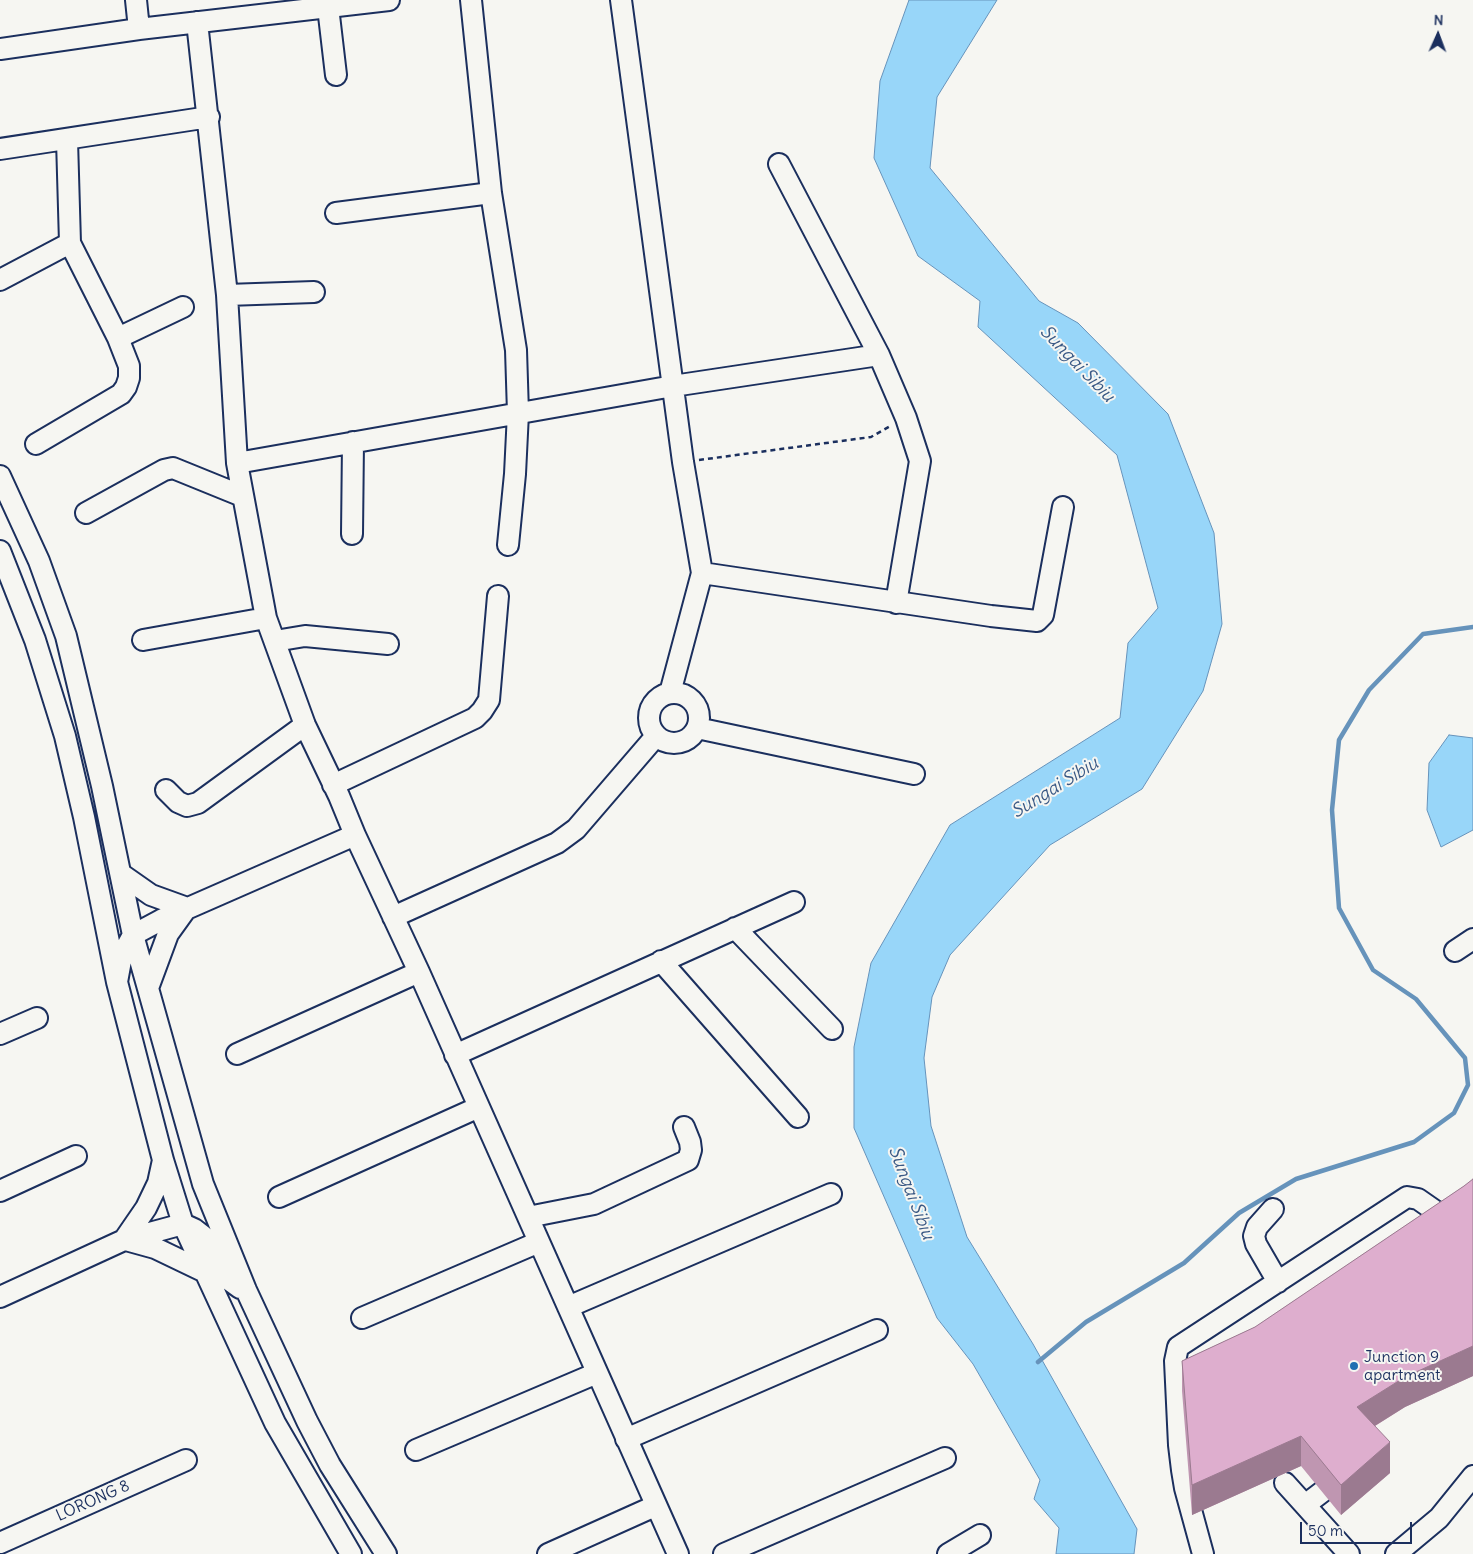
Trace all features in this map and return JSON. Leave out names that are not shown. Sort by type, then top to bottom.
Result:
[{"type":"street","points":[[136,0],[139,28]]},
{"type":"street","points":[[0,49],[139,28],[389,0]]},
{"type":"street","points":[[471,0],[491,193],[516,350],[518,413],[515,474],[508,545]]},
{"type":"street","points":[[621,0],[683,462],[702,573],[670,693]]},
{"type":"street","points":[[328,7],[336,75]]},
{"type":"street","points":[[197,22],[209,117],[227,295],[237,463],[266,618],[305,725],[419,972],[678,1554]]},
{"type":"street","points":[[0,149],[209,117]]},
{"type":"street","points":[[36,444],[121,394],[129,378],[129,366],[118,338],[70,243],[67,140]]},
{"type":"street","points":[[779,164],[879,355],[906,418],[920,461],[896,603]]},
{"type":"street","points":[[336,213],[491,193]]},
{"type":"street","points":[[0,280],[70,243]]},
{"type":"street","points":[[227,295],[314,292]]},
{"type":"street","points":[[118,338],[183,307]]},
{"type":"street","points":[[237,463],[674,386],[879,355]]},
{"type":"street","points":[[352,534],[353,442]]},
{"type":"street","points":[[86,513],[164,470],[173,468],[242,496]]},
{"type":"street","points":[[0,476],[40,561],[66,636],[102,786],[133,935],[203,1184],[246,1290],[316,1439],[330,1465],[386,1554]]},
{"type":"street","points":[[702,573],[896,603],[1017,620],[1037,621],[1043,615],[1063,507]]},
{"type":"street","points":[[0,551],[35,640],[64,736],[84,817],[117,982],[163,1160],[183,1224],[275,1423],[351,1554]]},
{"type":"street","points":[[333,785],[475,718],[482,711],[489,700],[498,596]]},
{"type":"street","points":[[143,640],[266,618]]},
{"type":"street","points":[[275,641],[305,636],[388,644]]},
{"type":"street","points":[[670,693],[684,694],[695,703],[699,715],[697,728],[688,739],[679,743],[669,743],[656,736],[650,726],[650,710],[660,697],[670,693]]},
{"type":"street","points":[[166,790],[178,802],[187,806],[198,803],[305,725]]},
{"type":"street","points":[[697,728],[914,774]]},
{"type":"street","points":[[393,917],[557,843],[576,829],[656,736]]},
{"type":"street","points":[[117,982],[122,955],[133,935],[187,908],[355,835]]},
{"type":"street","points":[[120,874],[151,894],[187,908]]},
{"type":"street","points":[[455,1055],[794,902]]},
{"type":"street","points":[[148,988],[168,934],[187,908]]},
{"type":"street","points":[[734,928],[832,1029]]},
{"type":"street","points":[[1455,951],[1473,940]]},
{"type":"street","points":[[661,961],[798,1117]]},
{"type":"street","points":[[237,1054],[419,972]]},
{"type":"street","points":[[0,1034],[38,1018]]},
{"type":"street","points":[[279,1197],[479,1108]]},
{"type":"street","points":[[528,1216],[594,1204],[688,1160],[691,1150],[684,1127]]},
{"type":"street","points":[[0,1191],[76,1156]]},
{"type":"street","points":[[124,1240],[146,1208],[158,1183],[163,1160]]},
{"type":"street","points":[[568,1307],[831,1194]]},
{"type":"street","points":[[1204,1554],[1185,1488],[1182,1470],[1179,1445],[1176,1354],[1178,1347],[1407,1197],[1418,1199],[1441,1215],[1449,1214],[1469,1201]]},
{"type":"street","points":[[1273,1209],[1256,1227],[1254,1236],[1256,1244],[1278,1282]]},
{"type":"street","points":[[0,1297],[124,1240],[183,1224],[194,1229],[202,1236],[229,1280],[236,1287],[246,1290]]},
{"type":"street","points":[[124,1240],[155,1248],[205,1272]]},
{"type":"street","points":[[362,1318],[539,1242]]},
{"type":"street","points":[[626,1439],[878,1330]]},
{"type":"street","points":[[416,1450],[597,1373]]},
{"type":"street","points":[[1305,1505],[1353,1469],[1353,1462],[1347,1456]]},
{"type":"street","points":[[724,1554],[944,1458]]},
{"type":"street","name":"LORONG 8","points":[[0,1543],[186,1460]]},
{"type":"street","points":[[1396,1554],[1440,1518],[1473,1476]]},
{"type":"street","points":[[1286,1483],[1347,1554]]},
{"type":"street","points":[[548,1554],[655,1506]]},
{"type":"street","points":[[948,1554],[980,1535]]},
{"type":"path","points":[[683,462],[870,436],[906,418]]},
{"type":"water","name":"Sungai Sibiu","points":[[909,0],[997,0],[937,97],[930,168],[1039,301],[1078,323],[1168,414],[1214,533],[1222,624],[1203,691],[1142,789],[1050,845],[950,955],[932,997],[924,1058],[931,1126],[967,1237],[1033,1344],[1137,1529],[1134,1554],[1056,1554],[1059,1528],[1034,1499],[1040,1480],[973,1364],[937,1318],[854,1128],[854,1047],[871,963],[950,825],[1120,718],[1128,643],[1158,608],[1117,455],[978,327],[980,301],[918,256],[874,158],[880,81]]},
{"type":"water","points":[[1449,735],[1473,738],[1473,830],[1441,847],[1427,810],[1429,763]]},
{"type":"building","name":"Junction 9 apartment","points":[[1473,1179],[1473,1346],[1405,1377],[1357,1407],[1390,1442],[1341,1485],[1301,1436],[1192,1485],[1182,1361],[1255,1327]]},
{"type":"waterway","points":[[1038,1362],[1086,1322],[1184,1263],[1239,1213],[1296,1179],[1414,1142],[1454,1113],[1468,1085],[1465,1058],[1416,999],[1373,970],[1339,908],[1332,810],[1339,740],[1369,690],[1423,634],[1473,627]]},
{"type":"place","name":"Junction 9 apartment","points":[[1354,1366]]}]
